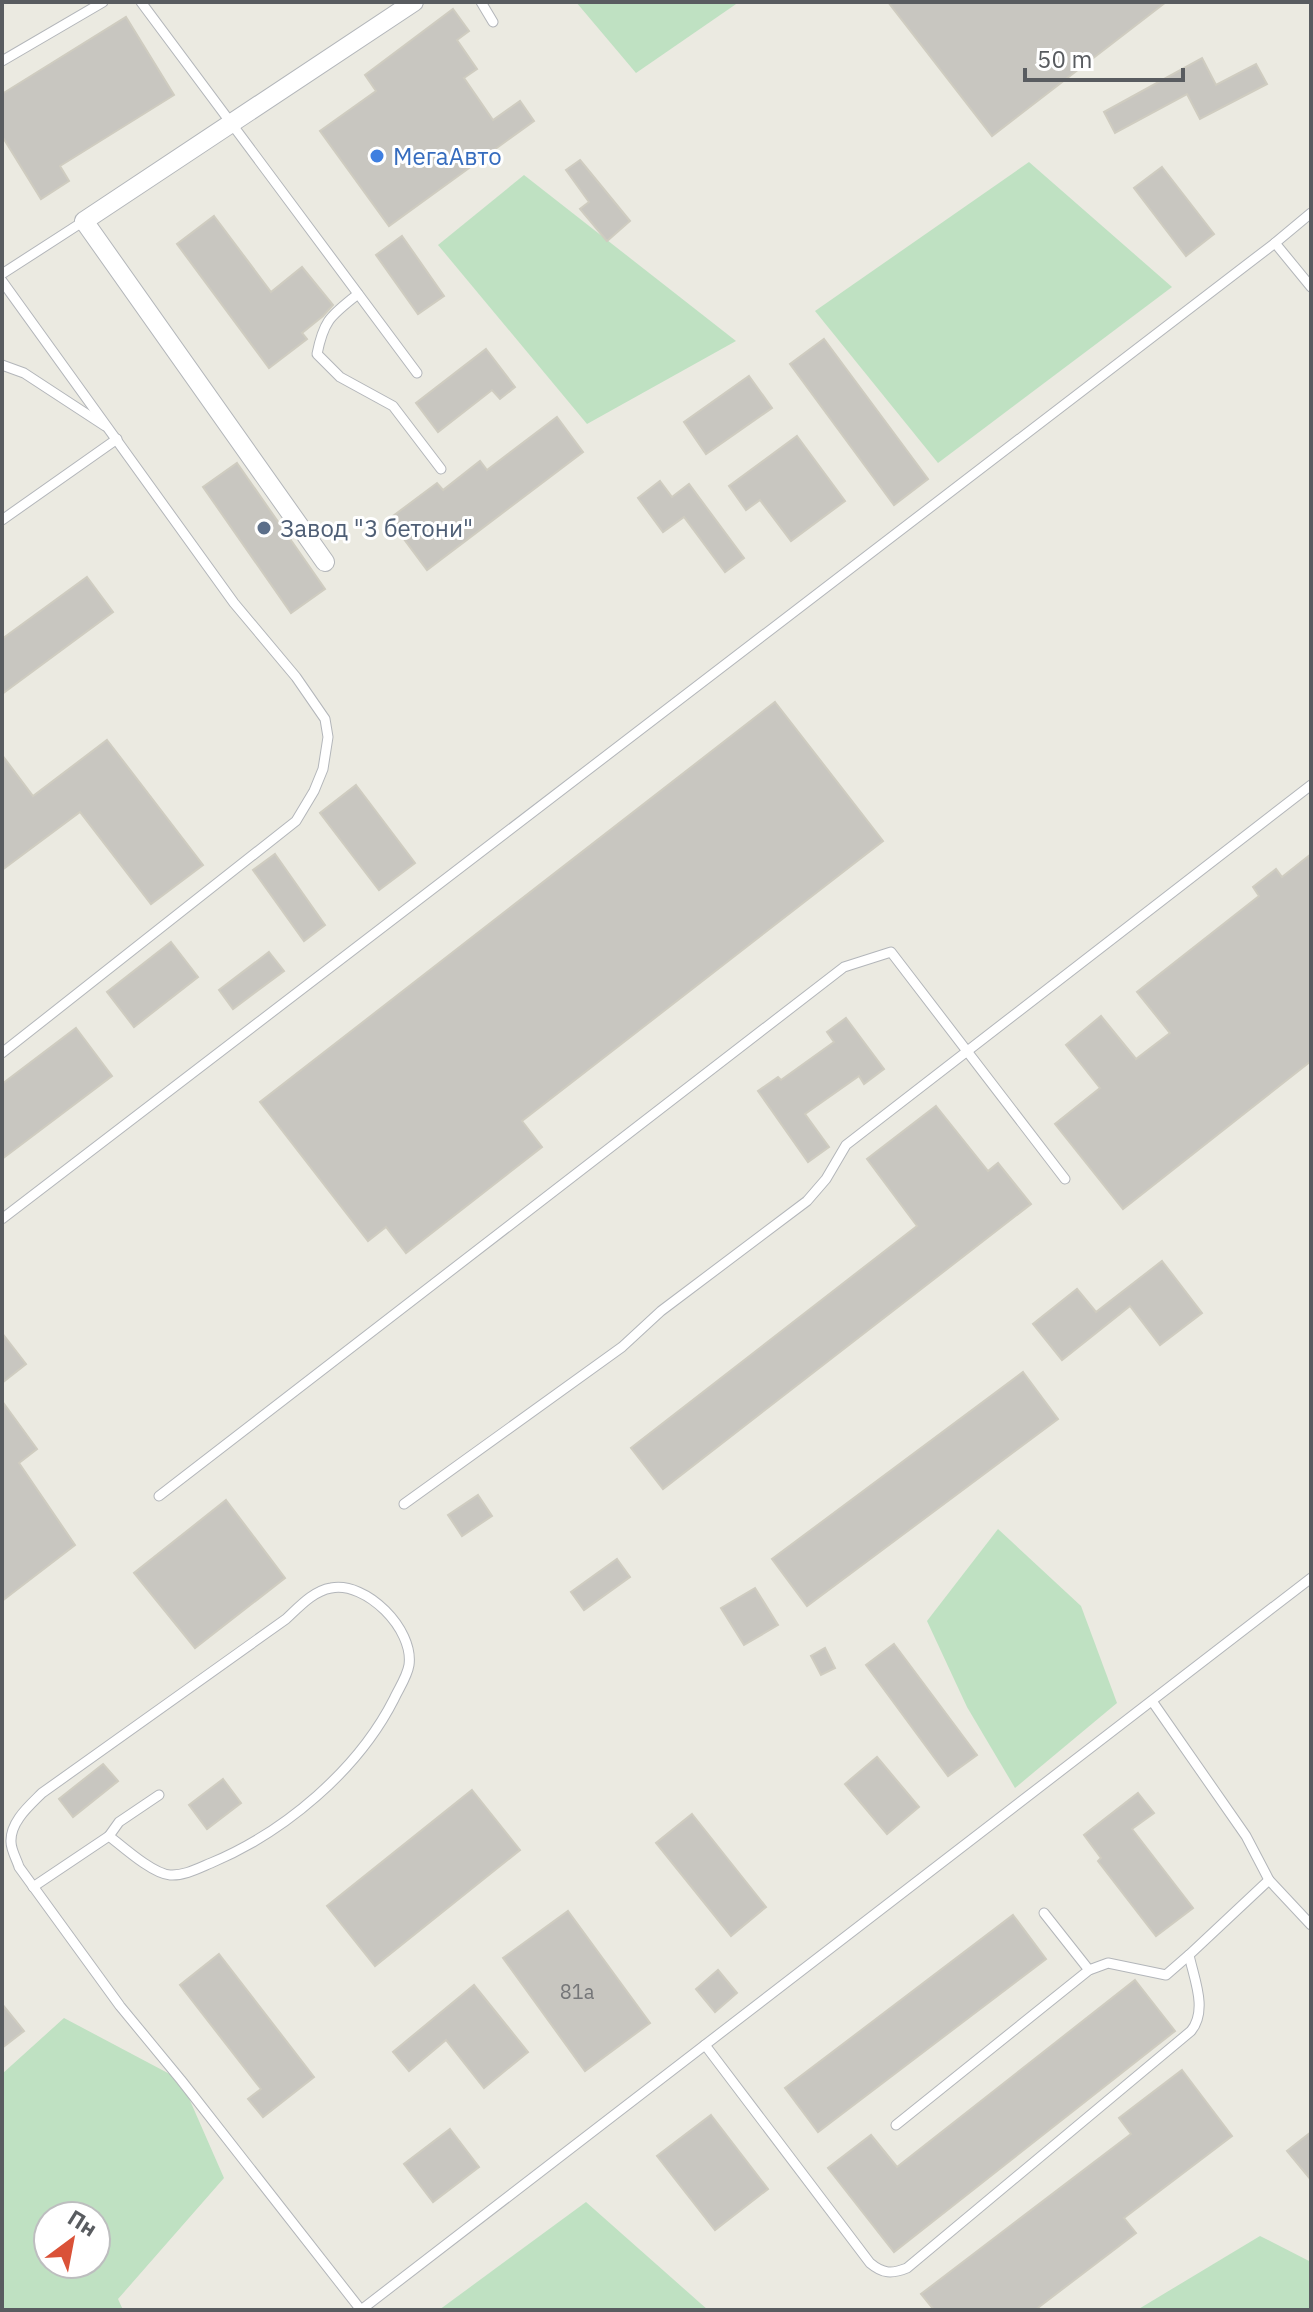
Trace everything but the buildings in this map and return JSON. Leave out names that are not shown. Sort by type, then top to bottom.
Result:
[{"type":"street","points":[[325,562],[84,221],[414,2]]},
{"type":"lane","points":[[2,61],[103,2]]},
{"type":"lane","points":[[141,2],[417,373]]},
{"type":"lane","points":[[481,2],[493,22]]},
{"type":"lane","points":[[2,1219],[1311,213]]},
{"type":"lane","points":[[2,274],[84,221]]},
{"type":"lane","points":[[1275,243],[1311,287]]},
{"type":"lane","points":[[2,281],[234,603],[296,677],[325,719],[328,737],[323,769],[296,821],[2,1053]]},
{"type":"lane","points":[[358,294],[336,312],[322,329],[317,354],[340,377],[393,406],[441,469]]},
{"type":"lane","points":[[2,365],[24,373],[110,430]]},
{"type":"lane","points":[[2,520],[117,439]]},
{"type":"lane","points":[[404,1504],[622,1347],[661,1311],[807,1201],[826,1179],[846,1145],[1311,785]]},
{"type":"lane","points":[[159,1496],[844,967],[891,952],[1065,1179]]},
{"type":"lane","points":[[109,1836],[169,1875],[191,1871],[229,1856],[261,1837],[322,1792],[352,1761],[382,1721],[404,1679],[409,1664],[406,1640],[393,1617],[374,1601],[351,1590],[333,1587],[316,1594],[286,1619],[42,1793],[22,1813],[11,1843],[19,1867],[120,2006],[361,2310],[1311,1578]]},
{"type":"lane","points":[[1152,1701],[1246,1836],[1269,1880],[1311,1925]]},
{"type":"lane","points":[[33,1887],[109,1836],[119,1822],[159,1795]]},
{"type":"lane","points":[[896,2125],[1089,1970],[1108,1963],[1166,1975],[1269,1880]]},
{"type":"lane","points":[[1044,1913],[1089,1970]]},
{"type":"lane","points":[[705,2045],[870,2263],[881,2272],[894,2273],[907,2268],[1191,2031],[1197,2024],[1200,2006],[1189,1955]]},
{"type":"green space","points":[[576,2],[739,2],[636,73]]},
{"type":"green space","points":[[1029,162],[1172,287],[938,463],[815,311]]},
{"type":"green space","points":[[524,175],[736,341],[587,424],[438,245]]},
{"type":"green space","points":[[998,1529],[1081,1606],[1117,1703],[1015,1788],[967,1707],[927,1621]]},
{"type":"green space","points":[[64,2018],[181,2080],[224,2178],[118,2299],[123,2310],[2,2310],[2,2074]]},
{"type":"green space","points":[[586,2202],[708,2310],[439,2310]]},
{"type":"green space","points":[[1260,2236],[1311,2262],[1311,2310],[1137,2310]]},
{"type":"place","name":"МегаАвто","points":[[377,156]]},
{"type":"place","name":"Завод \"3 бетони\"","points":[[264,528]]}]
